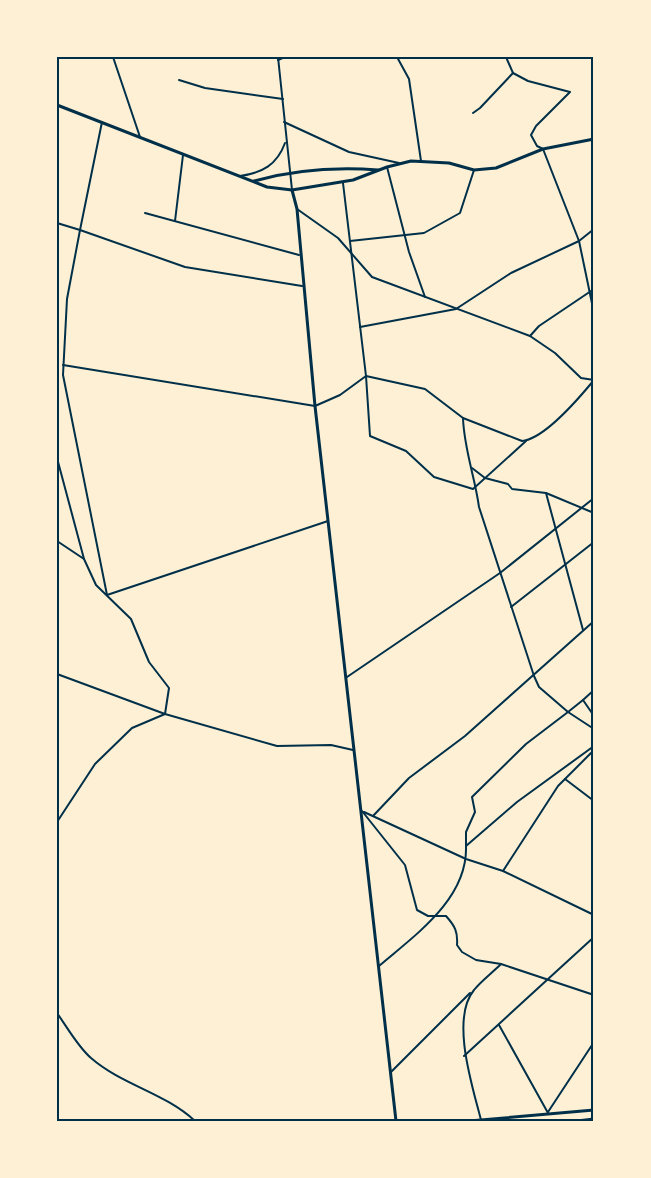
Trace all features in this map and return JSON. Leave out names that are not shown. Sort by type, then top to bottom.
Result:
[{"type":"street","points":[[113,57],[141,137]]},
{"type":"street","points":[[285,57],[278,58],[284,122],[292,190],[297,209],[299,255],[315,406],[356,751],[396,1121]]},
{"type":"street","points":[[397,57],[409,79],[421,161]]},
{"type":"street","points":[[507,57],[513,73],[528,81],[570,92],[536,126],[531,135],[537,146],[543,149],[579,241],[588,294],[594,313]]},
{"type":"street","points":[[473,112],[480,108],[513,73]]},
{"type":"street","points":[[179,80],[205,88],[283,99]]},
{"type":"street","points":[[57,111],[58,105],[253,182],[292,190],[343,182],[399,163],[421,161],[448,163],[474,170],[495,168],[543,149],[594,140]]},
{"type":"street","points":[[102,122],[67,299],[63,375],[106,595]]},
{"type":"street","points":[[284,122],[349,152],[399,163]]},
{"type":"street","points":[[238,176],[258,173],[268,168],[276,161],[286,141]]},
{"type":"street","points":[[174,221],[183,153]]},
{"type":"street","points":[[387,167],[405,235],[425,297]]},
{"type":"street","points":[[253,182],[347,168],[380,170]]},
{"type":"street","points":[[350,241],[424,233],[460,213],[474,170]]},
{"type":"street","points":[[297,209],[352,252],[372,277],[530,336],[555,353],[581,378],[594,380],[578,400],[526,441],[473,489],[434,477],[406,451],[370,436],[366,376],[352,252],[343,182]]},
{"type":"street","points":[[146,213],[299,255]]},
{"type":"street","points":[[57,223],[184,267],[302,286]]},
{"type":"street","points":[[360,327],[456,309],[511,273],[579,241],[594,229]]},
{"type":"street","points":[[530,336],[554,315],[594,290]]},
{"type":"street","points":[[63,365],[315,406],[340,395],[366,376],[425,389],[463,418],[510,438],[526,441]]},
{"type":"street","points":[[463,418],[464,440],[479,507],[538,687],[568,712],[594,729]]},
{"type":"street","points":[[57,458],[84,559],[96,585],[131,619],[149,663],[169,688],[165,714]]},
{"type":"street","points":[[471,468],[485,478],[508,483],[512,489],[546,494],[594,513]]},
{"type":"street","points":[[546,494],[583,630]]},
{"type":"street","points":[[347,677],[500,573],[594,498]]},
{"type":"street","points":[[106,595],[329,521]]},
{"type":"street","points":[[57,541],[84,559]]},
{"type":"street","points":[[511,607],[594,542]]},
{"type":"street","points":[[373,816],[409,778],[465,736],[594,621]]},
{"type":"street","points":[[57,674],[165,714],[277,746],[332,745],[356,751]]},
{"type":"street","points":[[379,966],[436,916],[454,891],[466,859],[466,832],[475,812],[472,797],[526,744],[594,690]]},
{"type":"street","points":[[583,700],[594,716]]},
{"type":"street","points":[[57,822],[95,764],[132,728],[165,714]]},
{"type":"street","points":[[466,846],[517,802],[594,748]]},
{"type":"street","points":[[503,871],[565,779],[594,748]]},
{"type":"street","points":[[565,779],[594,800]]},
{"type":"street","points":[[362,811],[466,859],[503,871],[594,915]]},
{"type":"street","points":[[362,811],[405,865],[417,910],[428,916],[446,916],[458,934],[457,945],[462,952],[476,960],[501,964],[594,995]]},
{"type":"street","points":[[464,1056],[594,937]]},
{"type":"street","points":[[391,1072],[501,964]]},
{"type":"street","points":[[472,991],[465,1016],[464,1056],[481,1120]]},
{"type":"street","points":[[57,1013],[90,1058],[145,1092],[176,1104],[195,1121]]},
{"type":"street","points":[[500,1025],[548,1114]]},
{"type":"street","points":[[548,1114],[594,1042]]},
{"type":"street","points":[[469,1121],[592,1110],[593,1119],[577,1121]]}]
